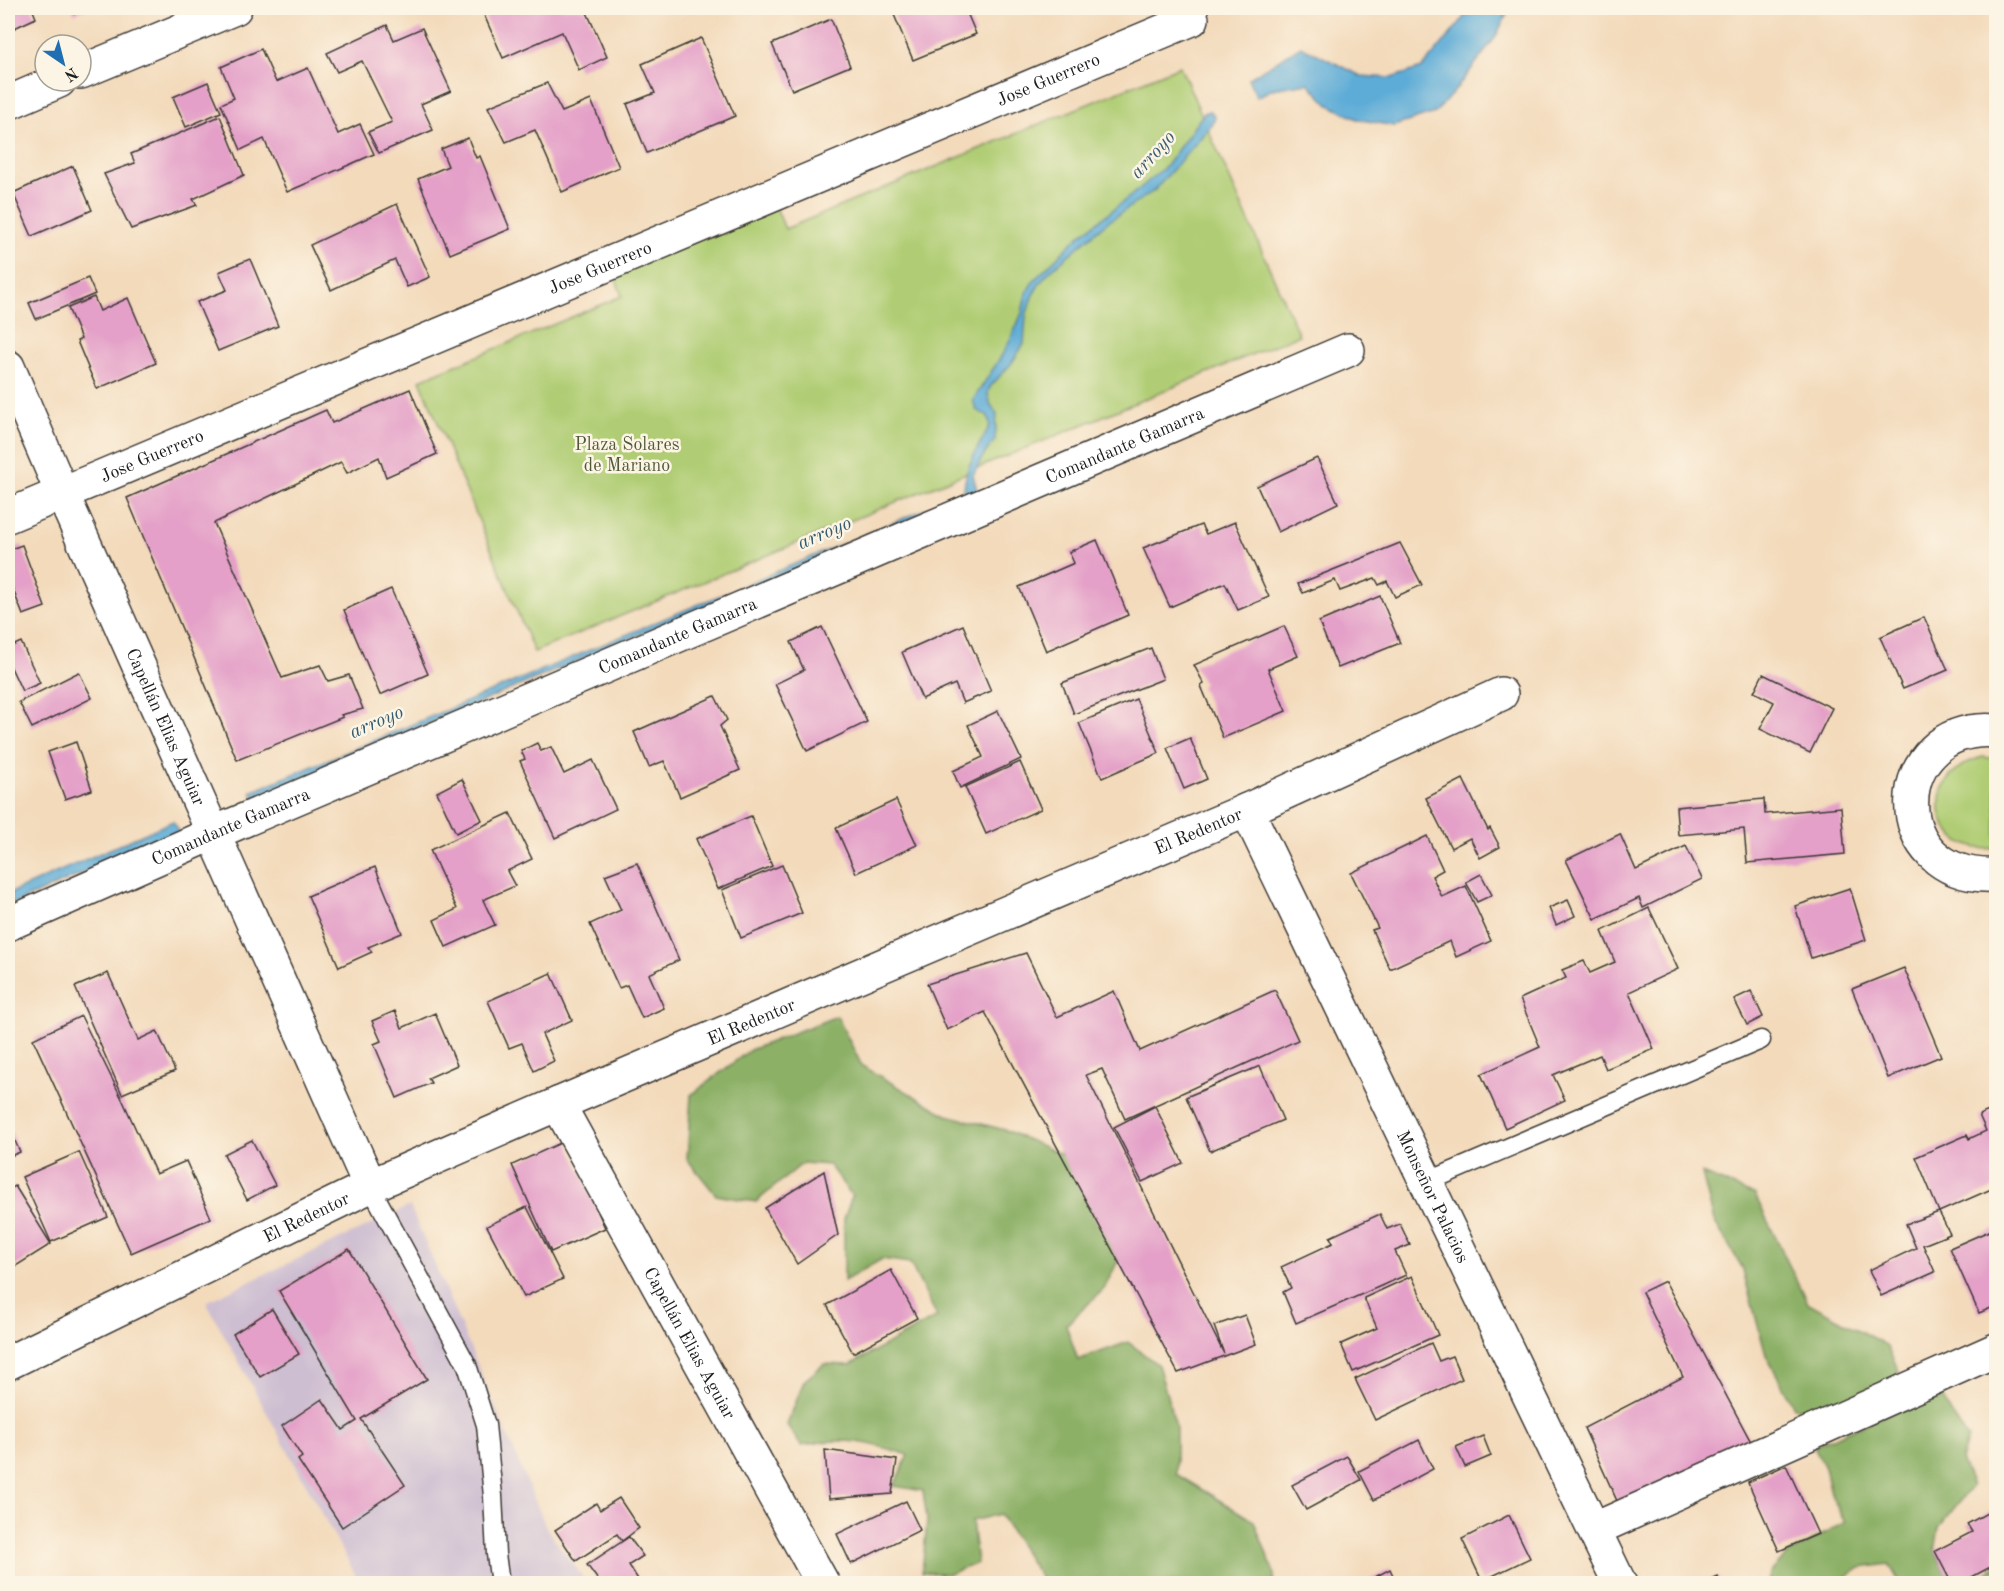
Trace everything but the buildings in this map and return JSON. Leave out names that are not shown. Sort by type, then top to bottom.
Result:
[{"type":"street","points":[[93,67],[235,8]]},
{"type":"street","name":"Jose Guerrero","points":[[8,516],[1192,18]]},
{"type":"street","points":[[8,103],[33,92]]},
{"type":"street","name":"Comandante Gamarra","points":[[8,924],[214,833],[1348,350]]},
{"type":"street","name":"Capellán Elias Aguiar","points":[[8,367],[370,1186]]},
{"type":"street","name":"El Redentor","points":[[8,1363],[370,1186],[1247,810],[1501,694]]},
{"type":"street","points":[[1996,731],[1980,729],[1959,734],[1940,745],[1924,760],[1914,780],[1911,801],[1913,823],[1923,843],[1937,859],[1955,870],[1977,876],[1996,875]]},
{"type":"street","name":"Monseñor Palacios","points":[[1247,810],[1620,1584]]},
{"type":"street","name":"Capellán Elias Aguiar","points":[[558,1104],[823,1584]]},
{"type":"street","points":[[1594,1529],[1996,1350]]},
{"type":"lane","points":[[1427,1182],[1761,1040]]},
{"type":"lane","points":[[370,1186],[467,1365],[486,1425],[500,1584]]},
{"type":"shaded area","points":[[410,1206],[547,1529],[587,1583],[360,1583],[206,1302]]},
{"type":"green space","name":"Plaza Solares de Mariano","points":[[1180,66],[1299,335],[534,652],[420,380],[622,296],[612,269],[775,205],[785,229]]},
{"type":"green space","points":[[1983,757],[1996,759],[1996,848],[1975,847],[1958,840],[1946,828],[1940,813],[1940,796],[1947,780],[1961,766]]},
{"type":"green space","points":[[837,1016],[862,1066],[947,1115],[1005,1130],[1061,1154],[1102,1210],[1118,1261],[1104,1289],[1066,1325],[1078,1360],[1128,1342],[1158,1365],[1176,1426],[1176,1474],[1254,1521],[1274,1573],[1274,1583],[1044,1583],[1000,1514],[972,1521],[977,1563],[949,1574],[922,1572],[927,1521],[923,1491],[894,1486],[908,1455],[855,1442],[830,1441],[801,1446],[787,1425],[804,1381],[824,1364],[850,1365],[937,1317],[910,1263],[882,1259],[844,1281],[844,1219],[852,1196],[829,1165],[803,1163],[756,1202],[716,1195],[687,1159],[691,1095],[750,1050]]},
{"type":"green space","points":[[1702,1174],[1755,1195],[1807,1302],[1886,1345],[1899,1371],[1878,1394],[1819,1416],[1794,1407],[1766,1355],[1742,1267],[1714,1221]]},
{"type":"green space","points":[[1939,1391],[1968,1438],[1961,1460],[1972,1486],[1939,1527],[1935,1551],[1951,1581],[1948,1584],[1900,1583],[1889,1564],[1860,1568],[1838,1583],[1768,1584],[1770,1573],[1787,1555],[1845,1522],[1832,1497],[1825,1468],[1814,1446]]},
{"type":"green space","points":[[1996,1566],[1996,1583],[1975,1583]]},
{"type":"water","points":[[1470,8],[1510,8],[1495,38],[1435,113],[1394,126],[1357,119],[1329,105],[1308,83],[1272,89],[1257,97],[1248,79],[1301,46],[1361,76],[1391,78],[1422,68]]},
{"type":"water","points":[[1211,111],[1215,118],[1209,128],[1155,190],[1105,224],[1049,272],[1040,283],[1032,297],[1026,316],[1024,344],[1011,364],[990,387],[988,393],[990,403],[997,415],[995,440],[973,475],[977,490],[974,493],[254,798],[251,792],[964,493],[969,466],[990,425],[988,416],[976,410],[973,400],[1012,336],[1022,313],[1026,293],[1034,280],[1079,236],[1166,166],[1204,113]]},
{"type":"water","points":[[173,821],[179,832],[8,906],[8,894]]},
{"type":"water label","name":"arroyo","points":[[1152,154]]},
{"type":"water label","name":"arroyo","points":[[824,532]]},
{"type":"water label","name":"arroyo","points":[[376,721]]}]
